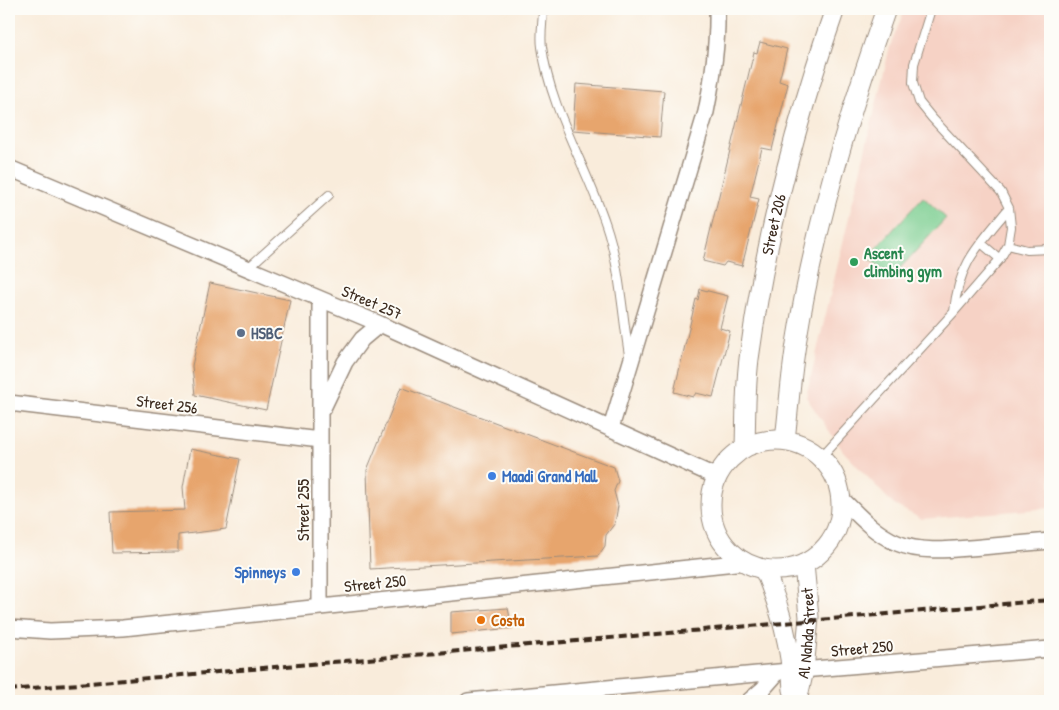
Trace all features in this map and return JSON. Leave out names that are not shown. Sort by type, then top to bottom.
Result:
[{"type":"street","points":[[611,428],[706,112],[714,72],[718,32],[717,9]]},
{"type":"street","name":"Street 206","points":[[745,448],[749,354],[765,259],[786,165],[813,72],[835,9]]},
{"type":"street","points":[[785,440],[797,339],[818,235],[845,132],[886,9]]},
{"type":"street","name":"Street 257","points":[[9,168],[380,324],[717,477]]},
{"type":"street","name":"Street 255","points":[[320,299],[320,607]]},
{"type":"street","name":"Street 255","points":[[320,414],[345,362],[362,339],[380,324]]},
{"type":"street","name":"Street 256","points":[[9,403],[320,440]]},
{"type":"street","points":[[785,440],[798,443],[810,449],[821,458],[834,476],[840,498],[840,518],[833,536],[821,552],[804,564],[778,570],[764,569],[745,562],[721,540],[714,525],[711,509],[712,492],[717,477],[729,460],[745,448],[764,441],[785,440]]},
{"type":"street","points":[[840,498],[881,535],[898,544],[920,549],[944,550],[1050,541]]},
{"type":"street","name":"Street 250","points":[[9,628],[50,631],[124,628],[745,562]]},
{"type":"street","name":"Al Nahda Street","points":[[791,671],[809,617],[804,564]]},
{"type":"street","name":"Al Nahda Street","points":[[764,569],[783,618],[789,644],[795,701]]},
{"type":"street","name":"Street 250","points":[[468,701],[791,671],[1050,650]]},
{"type":"street","points":[[749,701],[763,689],[791,671]]},
{"type":"lane","points":[[543,9],[541,46],[556,104],[606,226],[616,262],[630,366]]},
{"type":"lane","points":[[821,458],[954,312],[1000,259],[1008,246],[1011,227],[1009,208],[1002,192],[932,118],[919,102],[913,84],[914,64],[931,9]]},
{"type":"lane","points":[[248,268],[329,195]]},
{"type":"lane","points":[[954,312],[955,293],[960,275],[969,258],[1009,208]]},
{"type":"lane","points":[[981,243],[1000,259]]},
{"type":"lane","points":[[1008,246],[1027,250],[1050,249]]},
{"type":"shaded area","points":[[905,9],[1050,9],[1050,508],[922,519],[894,505],[843,451],[806,397],[890,46]]},
{"type":"green space","points":[[923,197],[946,218],[891,278],[868,257]]},
{"type":"building","points":[[760,42],[787,49],[779,81],[788,84],[772,150],[762,148],[750,197],[759,199],[742,266],[726,262],[723,266],[703,261],[754,52],[757,53]]},
{"type":"building","points":[[576,84],[664,91],[660,137],[573,130]]},
{"type":"building","name":"HSBC","points":[[210,283],[290,300],[266,410],[195,395],[192,366]]},
{"type":"building","points":[[700,289],[728,296],[720,328],[730,331],[713,397],[696,393],[693,397],[674,392]]},
{"type":"building","name":"Maadi Grand Mall","points":[[401,387],[614,467],[618,481],[614,491],[618,506],[615,523],[606,535],[605,546],[598,556],[370,569],[367,470]]},
{"type":"building","points":[[190,449],[240,459],[226,529],[178,535],[178,552],[112,553],[110,512],[185,510],[183,487]]},
{"type":"building","name":"Costa","points":[[508,608],[512,628],[451,634],[451,612]]},
{"type":"railway","points":[[9,690],[1050,600]]},
{"type":"place","name":"Ascent climbing gym","points":[[854,262]]},
{"type":"place","name":"HSBC","points":[[241,333]]},
{"type":"place","name":"Maadi Grand Mall","points":[[492,476]]},
{"type":"place","name":"Spinneys","points":[[296,572]]},
{"type":"place","name":"Costa","points":[[481,620]]}]
